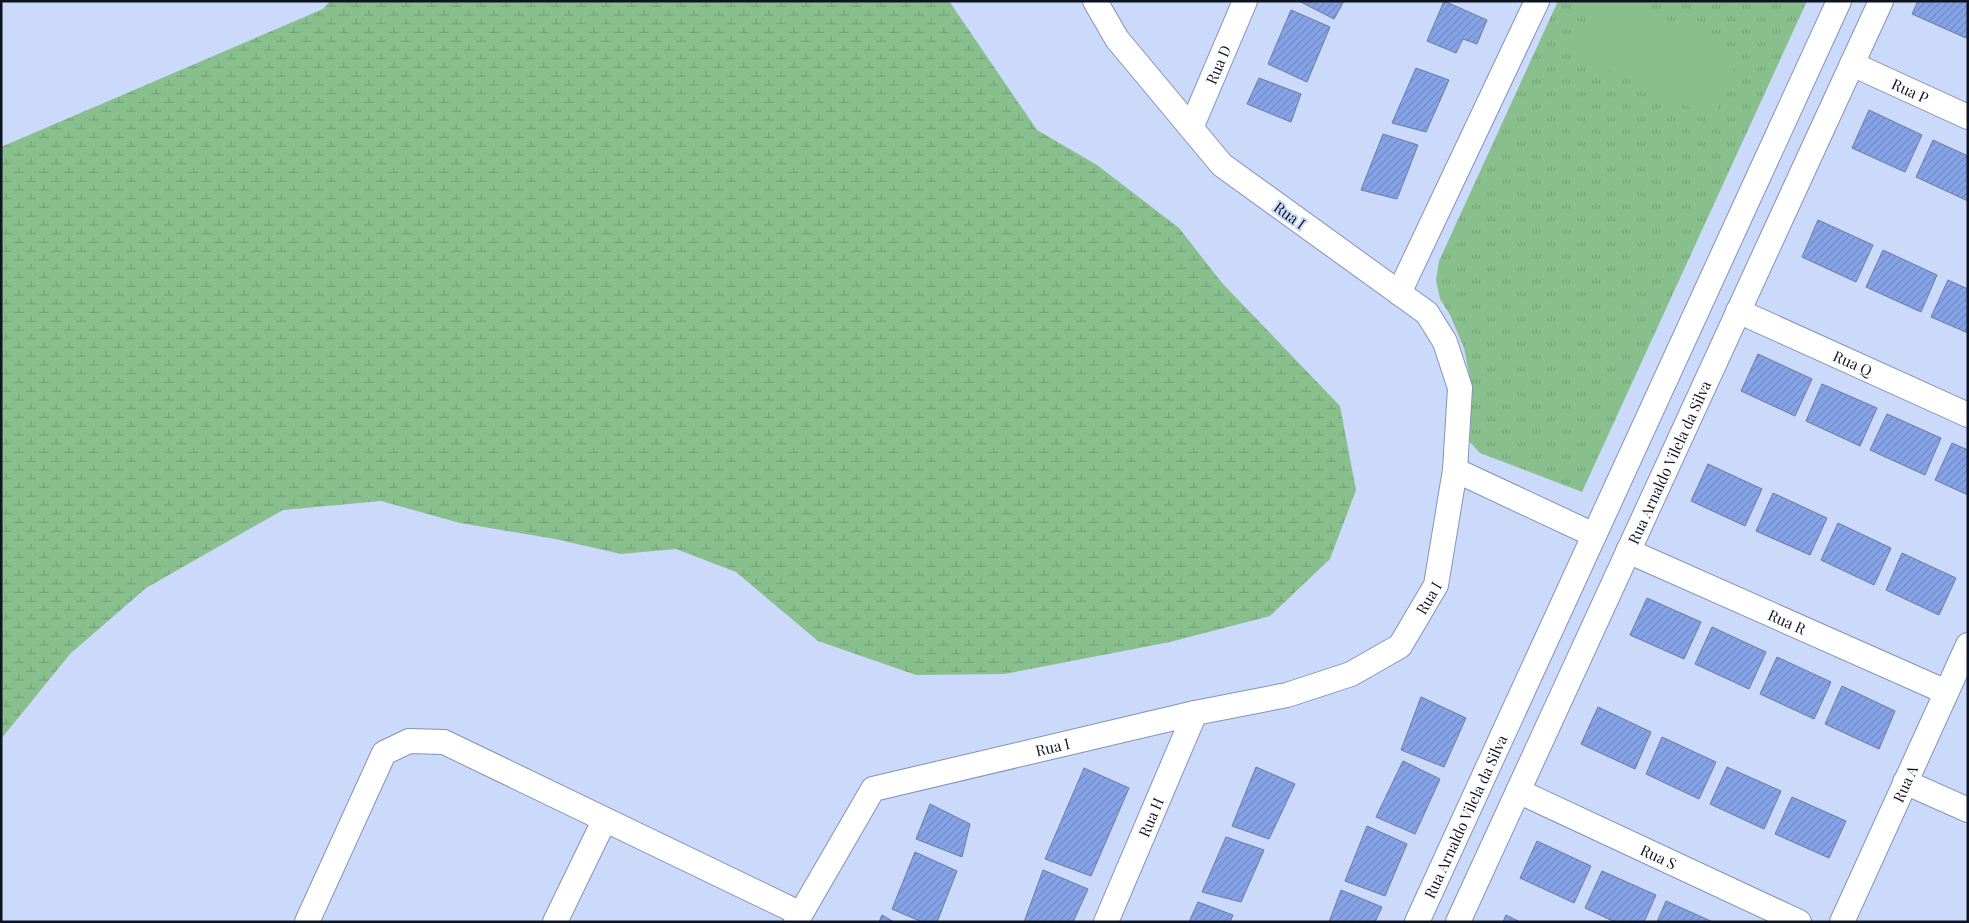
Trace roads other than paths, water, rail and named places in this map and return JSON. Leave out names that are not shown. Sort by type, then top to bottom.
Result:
[{"type":"street","name":"Rua I","points":[[798,918],[873,789],[1195,713],[1287,695],[1352,674],[1400,646],[1436,585],[1455,470],[1460,388],[1445,342],[1427,313],[1222,166],[1117,39],[1095,1]]},
{"type":"street","name":"Rua D","points":[[1191,128],[1245,1]]},
{"type":"street","points":[[1399,293],[1537,1]]},
{"type":"street","name":"Rua Arnaldo Vilela da Silva","points":[[1417,922],[1839,1]]},
{"type":"street","name":"Rua Arnaldo Vilela da Silva","points":[[1458,922],[1881,1]]},
{"type":"street","name":"Rua P","points":[[1852,64],[1968,117]]},
{"type":"street","name":"Rua Q","points":[[1738,311],[1968,415]]},
{"type":"street","points":[[1455,470],[1594,535]]},
{"type":"street","name":"Rua R","points":[[1628,551],[1946,692]]},
{"type":"street","name":"Rua A","points":[[1842,922],[1968,645]]},
{"type":"street","name":"Rua H","points":[[1106,922],[1195,713]]},
{"type":"street","points":[[307,922],[384,753],[409,741],[444,742],[798,918]]},
{"type":"street","points":[[1906,782],[1968,810]]},
{"type":"street","name":"Rua S","points":[[1518,790],[1799,922]]},
{"type":"street","points":[[555,922],[604,821]]}]
